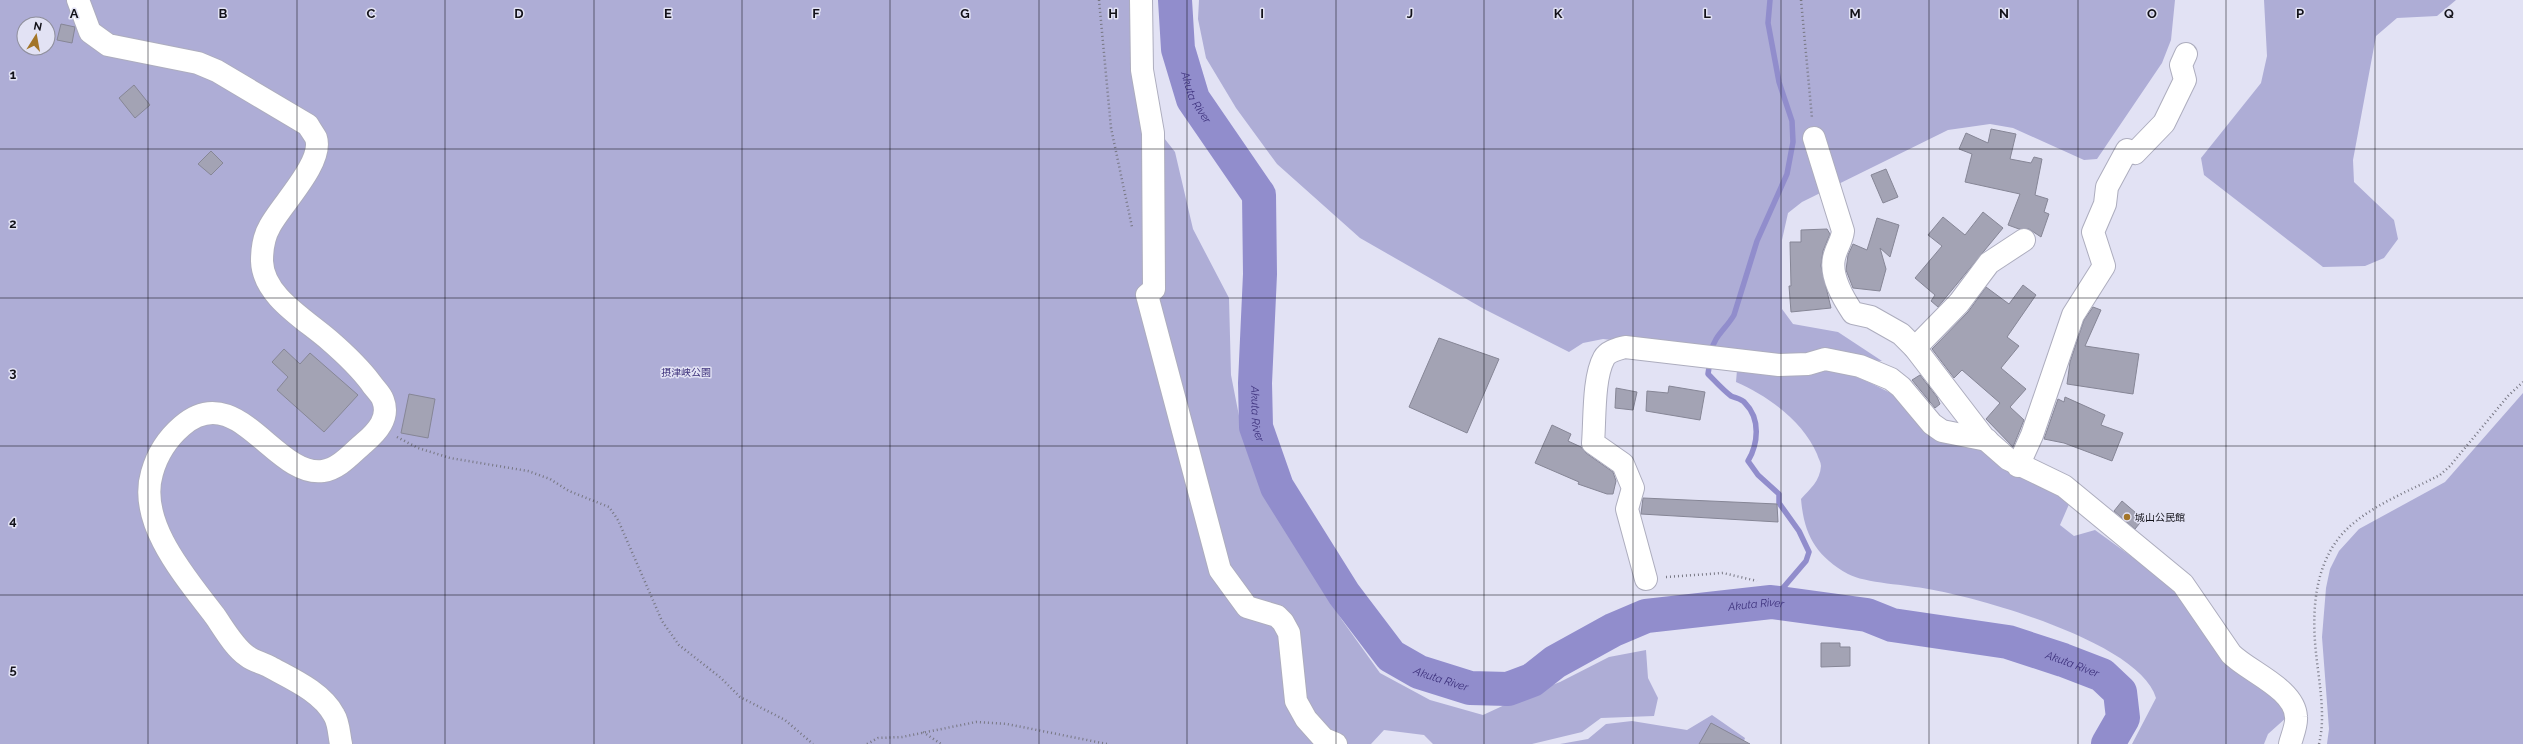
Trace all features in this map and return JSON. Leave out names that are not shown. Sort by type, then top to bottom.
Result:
[{"type":"street","points":[[78,0],[90,32],[108,45],[198,62],[217,71],[308,125],[317,140],[315,158],[269,227],[262,257],[263,272],[276,292],[296,315],[328,339],[360,369],[383,399],[384,418],[379,428],[335,467],[322,471],[311,470],[297,465],[234,419],[213,412],[194,416],[170,439],[151,474],[149,499],[152,517],[171,557],[246,656],[298,682],[326,702],[335,717],[342,744]]},
{"type":"street","points":[[1141,0],[1142,70],[1153,134],[1154,289],[1147,296],[1195,484],[1220,570],[1247,607],[1277,616],[1283,622],[1289,633],[1296,701],[1306,719],[1324,738],[1336,744]]},
{"type":"street","points":[[2018,466],[2032,435],[2073,315],[2104,266],[2093,232],[2105,204],[2107,187],[2127,150],[2135,153],[2164,122],[2185,80],[2181,65],[2186,54]]},
{"type":"street","points":[[1814,138],[1843,231],[1842,238],[1833,259],[1837,282],[1853,313],[1871,317],[1901,334],[1915,348],[1987,440],[2018,466],[2064,486],[2183,584],[2231,654],[2240,664],[2275,685],[2294,703],[2297,718],[2290,744]]},
{"type":"street","points":[[1915,348],[1959,303],[1989,263],[2024,240]]},
{"type":"street","points":[[1646,579],[1627,509],[1633,488],[1623,464],[1593,443],[1598,374],[1604,357],[1612,351],[1625,347],[1779,365],[1808,364],[1825,359],[1860,366],[1892,379],[1901,387],[1932,424],[1942,431],[1987,440]]},
{"type":"path","points":[[1099,0],[1111,128],[1133,231]]},
{"type":"path","points":[[1801,0],[1814,138]]},
{"type":"path","points":[[2319,744],[2320,688],[2315,639],[2315,610],[2316,588],[2322,564],[2333,546],[2354,522],[2440,475],[2450,466],[2508,396],[2523,382]]},
{"type":"path","points":[[379,428],[418,448],[436,454],[470,463],[528,471],[550,479],[569,491],[610,507],[618,520],[662,621],[679,645],[721,678],[740,697],[781,718],[813,744]]},
{"type":"path","points":[[1646,579],[1723,573],[1757,582]]},
{"type":"path","points":[[867,744],[878,738],[923,732],[946,726],[992,722],[1107,744]]},
{"type":"path","points":[[923,732],[941,744]]},
{"type":"green space","name":"摂津峡公園","points":[[0,0],[1135,0],[1143,111],[1175,152],[1193,229],[1229,298],[1231,375],[1240,421],[1260,488],[1342,620],[1380,673],[1430,700],[1483,715],[1524,696],[1560,682],[1609,657],[1646,650],[1648,678],[1658,698],[1654,716],[1601,718],[1582,732],[1532,744],[1433,744],[1424,735],[1384,730],[1371,744],[0,744]]},
{"type":"green space","points":[[1199,0],[2175,0],[2171,40],[2162,63],[2097,159],[2084,160],[2013,128],[1990,124],[1948,130],[1802,202],[1788,213],[1782,240],[1782,309],[1793,324],[1838,332],[1882,361],[1736,355],[1603,339],[1583,343],[1569,352],[1484,309],[1360,238],[1277,164],[1236,108],[1206,58],[1198,19]]},
{"type":"green space","points":[[2264,0],[2456,0],[2437,16],[2397,18],[2376,36],[2353,160],[2354,182],[2394,220],[2398,239],[2384,258],[2365,266],[2323,267],[2204,175],[2201,158],[2261,83],[2267,56]]},
{"type":"green space","points":[[1833,369],[1871,383],[1907,402],[1987,453],[2047,487],[2070,502],[2060,525],[2074,536],[2095,530],[2175,588],[2288,708],[2287,717],[2268,734],[2264,744],[2132,744],[2156,698],[2144,678],[2122,659],[2091,642],[2056,626],[2019,613],[1952,594],[1865,580],[1848,574],[1837,567],[1820,552],[1809,534],[1805,523],[1801,499],[1817,480],[1821,466],[1811,442],[1794,420],[1772,402],[1736,382],[1737,370]]},
{"type":"green space","points":[[2523,393],[2523,744],[2327,744],[2329,729],[2322,637],[2326,588],[2330,569],[2339,551],[2359,529],[2445,482]]},
{"type":"green space","points":[[1712,715],[1745,738],[1743,744],[1560,744],[1588,739],[1606,724],[1632,721],[1687,730]]},
{"type":"building","points":[[61,24],[75,27],[72,43],[57,40]]},
{"type":"building","points":[[134,85],[150,105],[135,118],[119,98]]},
{"type":"building","points":[[1991,129],[2016,134],[2010,159],[2031,163],[2034,157],[2042,159],[2035,195],[2048,199],[2044,212],[2049,214],[2041,237],[2029,229],[2019,229],[2008,225],[2020,194],[1965,182],[1972,154],[1959,149],[1966,133],[1988,143]]},
{"type":"building","points":[[211,151],[223,163],[211,175],[198,164]]},
{"type":"building","points":[[1886,169],[1898,197],[1883,203],[1871,175]]},
{"type":"building","points":[[1983,212],[2003,228],[1938,307],[1931,301],[1935,295],[1915,278],[1942,246],[1928,235],[1943,217],[1965,235]]},
{"type":"building","points":[[1877,218],[1899,225],[1890,257],[1880,248],[1886,269],[1880,291],[1853,288],[1846,270],[1848,255],[1853,244],[1867,250]]},
{"type":"building","points":[[1827,229],[1830,234],[1823,251],[1821,266],[1831,308],[1791,312],[1789,286],[1791,286],[1790,242],[1801,242],[1801,230]]},
{"type":"building","points":[[2023,285],[2036,295],[2007,337],[2019,346],[2001,368],[2026,389],[2010,407],[2024,420],[2013,447],[1986,419],[2000,403],[1962,370],[1954,378],[1932,349],[1968,312],[1986,287],[2009,304]]},
{"type":"building","points":[[2093,307],[2101,310],[2085,346],[2139,354],[2133,394],[2067,384],[2070,362],[2084,320]]},
{"type":"building","points":[[1439,338],[1499,359],[1467,433],[1409,407]]},
{"type":"building","points":[[284,349],[300,364],[310,353],[358,395],[324,432],[277,390],[288,377],[272,362]]},
{"type":"building","points":[[1920,375],[1937,397],[1940,404],[1935,408],[1912,380]]},
{"type":"building","points":[[1669,386],[1705,392],[1700,420],[1646,411],[1647,391],[1668,393]]},
{"type":"building","points":[[1616,388],[1637,392],[1633,410],[1615,408]]},
{"type":"building","points":[[409,394],[435,399],[428,438],[401,433]]},
{"type":"building","points":[[2065,397],[2105,415],[2101,425],[2123,433],[2112,461],[2064,443],[2044,439],[2058,399],[2064,402]]},
{"type":"building","points":[[1552,425],[1571,434],[1568,441],[1581,447],[1586,453],[1613,472],[1616,481],[1613,494],[1607,494],[1578,484],[1579,482],[1535,463]]},
{"type":"building","points":[[1643,498],[1777,504],[1778,522],[1641,514]]},
{"type":"building","name":"城山公民館","points":[[2122,501],[2143,519],[2135,529],[2114,511]]},
{"type":"building","points":[[1821,643],[1840,643],[1840,647],[1850,647],[1850,666],[1821,667]]},
{"type":"building","points":[[1711,723],[1750,744],[1699,744]]},
{"type":"waterway","name":"Akuta River","points":[[1175,0],[1178,49],[1193,99],[1259,195],[1260,274],[1255,383],[1256,427],[1277,487],[1344,594],[1391,656],[1419,672],[1470,688],[1508,689],[1532,680],[1555,662],[1613,630],[1646,616],[1771,602],[1867,615],[1892,625],[2008,642],[2063,660],[2102,675],[2120,692],[2123,718],[2108,744]]},
{"type":"waterway","points":[[1711,352],[1717,337],[1734,315],[1757,241],[1787,174],[1793,142],[1792,121],[1779,82],[1768,23],[1770,0]]},
{"type":"waterway","points":[[1710,361],[1708,374],[1728,394],[1744,402],[1754,416],[1756,424],[1756,439],[1748,461],[1758,475],[1779,494],[1779,503],[1799,531],[1809,552],[1806,561],[1771,602]]},
{"type":"place","name":"城山公民館","points":[[2127,517]]}]
